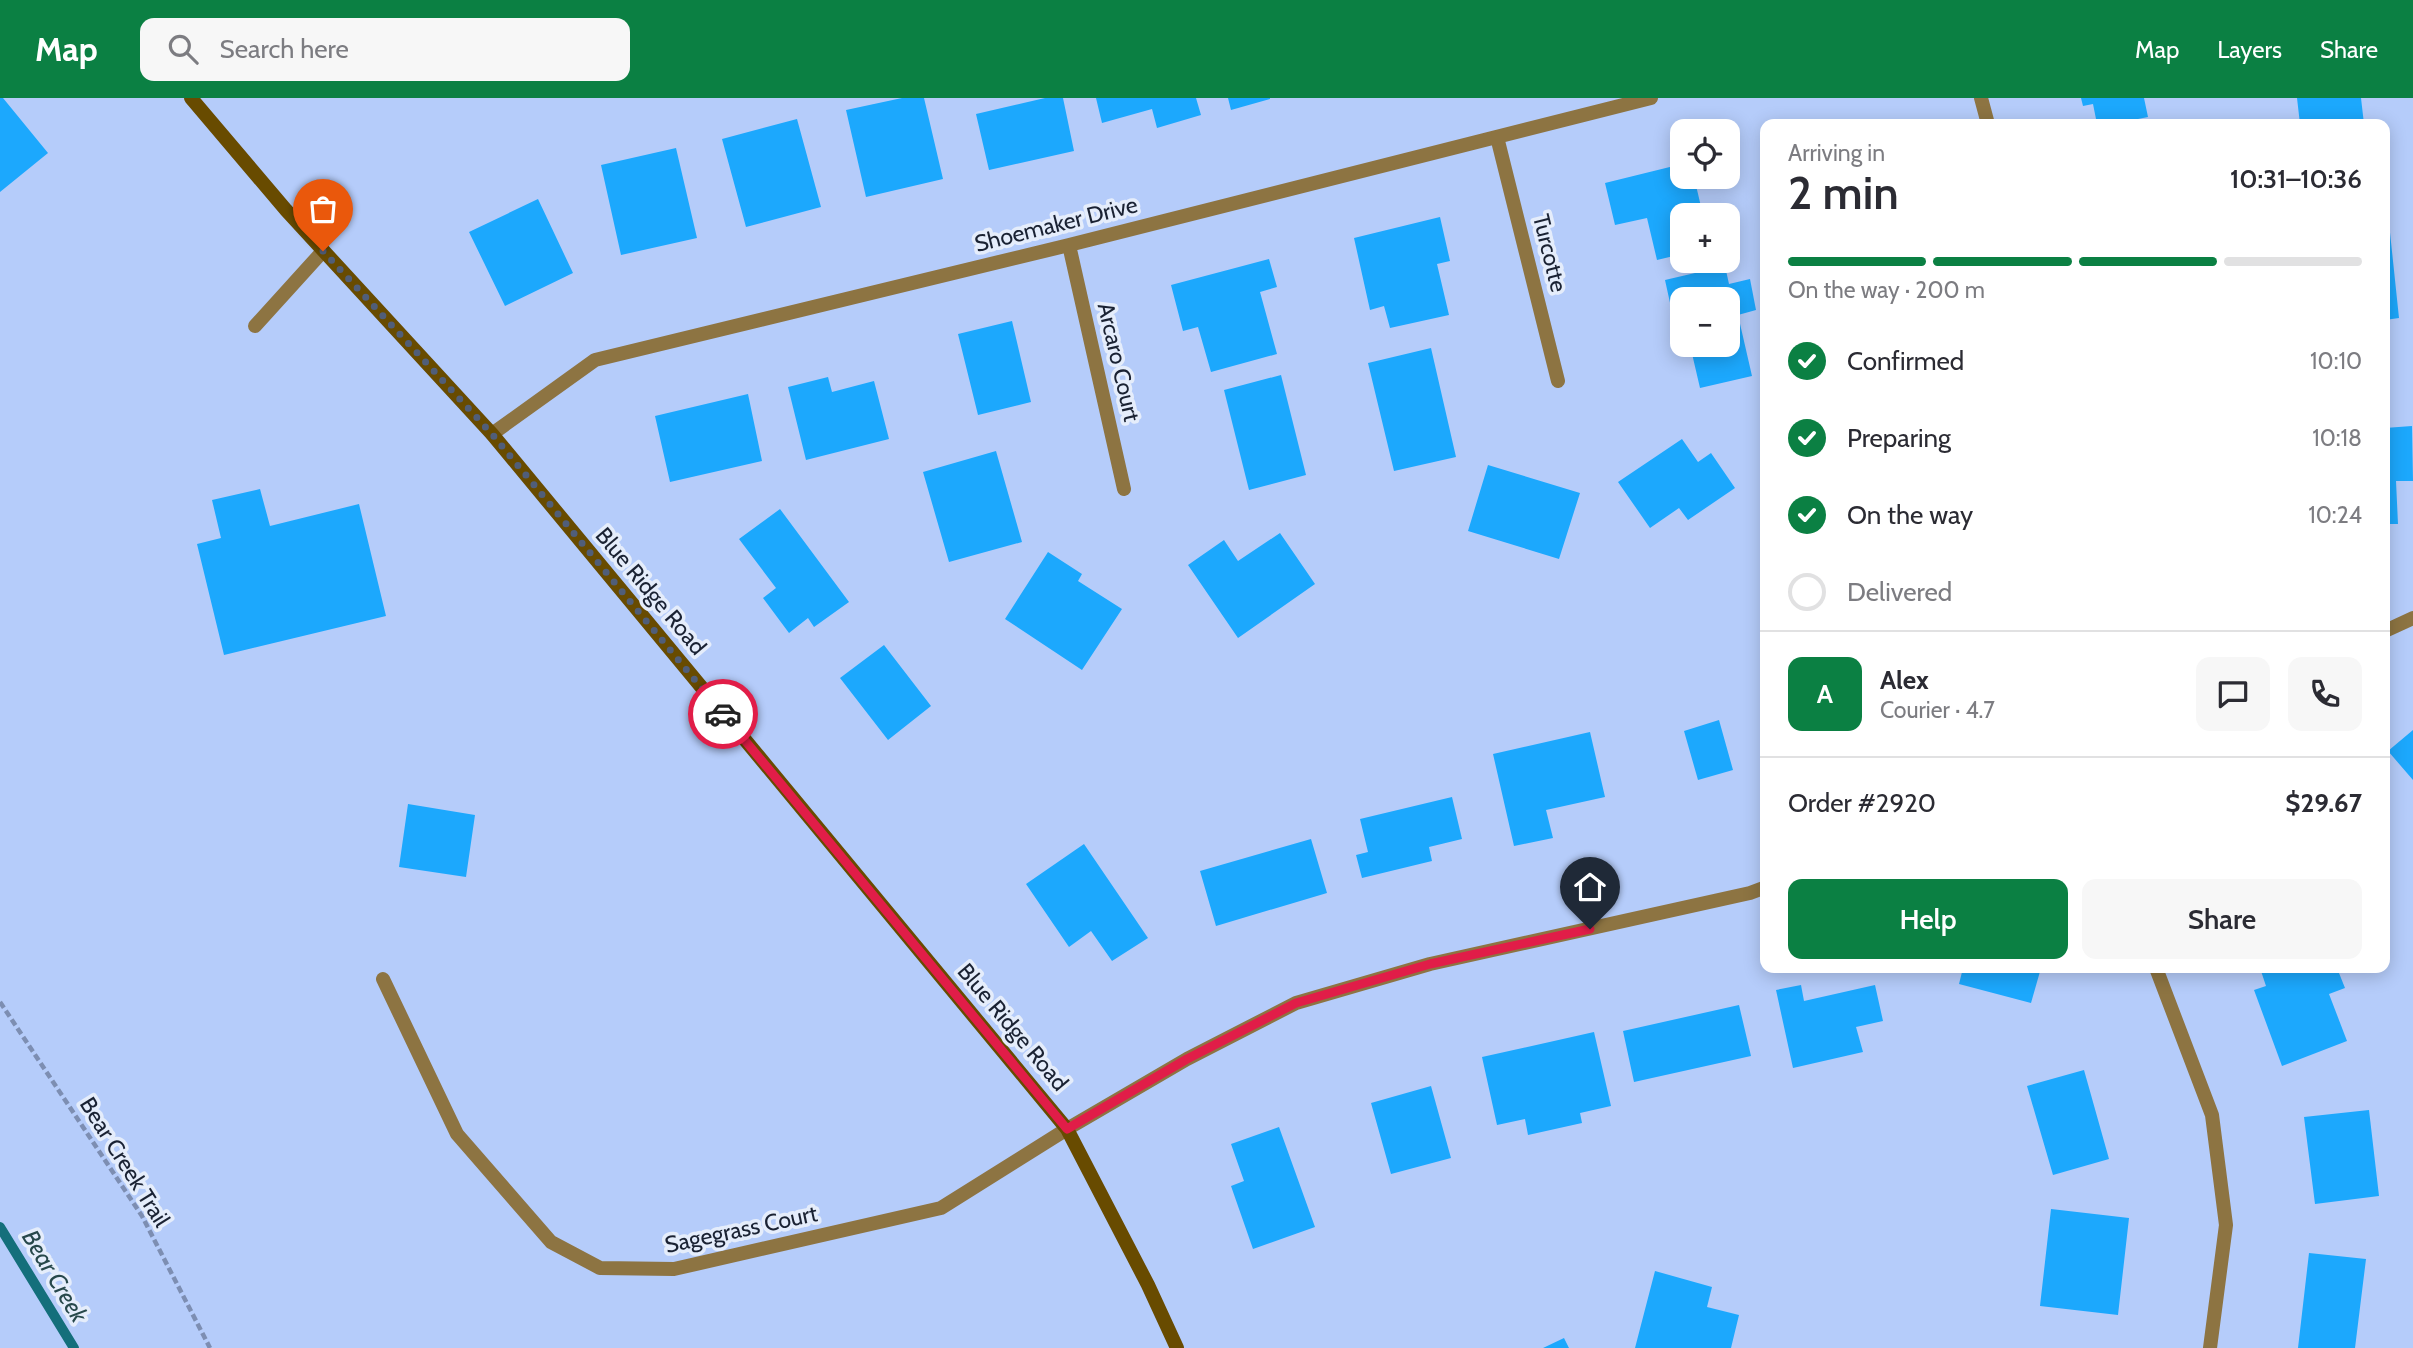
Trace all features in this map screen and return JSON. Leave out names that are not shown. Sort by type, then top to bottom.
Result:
[{"type":"street","name":"Blue Ridge Road","points":[[191,98],[323,251],[492,434],[1067,1129],[1148,1285],[1177,1348]]},
{"type":"street","name":"Shoemaker Drive","points":[[492,434],[595,360],[1069,245],[1651,98]]},
{"type":"street","points":[[1981,98],[1987,119]]},
{"type":"street","name":"Turcotte","points":[[1497,137],[1558,381]]},
{"type":"street","name":"Arcaro Court","points":[[1069,245],[1125,489]]},
{"type":"street","points":[[255,326],[323,251]]},
{"type":"street","points":[[2390,629],[2413,618]]},
{"type":"street","name":"Sagegrass Court","points":[[383,979],[457,1134],[551,1242],[600,1268],[674,1269],[941,1208],[1067,1129],[1187,1059],[1296,1003],[1430,964],[1760,889]]},
{"type":"street","points":[[2158,973],[2212,1115],[2226,1225],[2210,1348]]},
{"type":"path","name":"Bear Creek Trail","points":[[0,1002],[142,1216],[210,1348]]},
{"type":"building","points":[[0,98],[3,98],[48,153],[0,192]]},
{"type":"building","points":[[902,98],[924,98],[943,179],[866,197],[846,110]]},
{"type":"building","points":[[1045,98],[1063,98],[1074,151],[989,170],[976,114]]},
{"type":"building","points":[[1096,98],[1196,98],[1201,115],[1157,128],[1152,109],[1102,123]]},
{"type":"building","points":[[1228,98],[1270,98],[1270,99],[1231,110]]},
{"type":"building","points":[[2081,98],[2144,98],[2148,117],[2096,119],[2093,104],[2083,106]]},
{"type":"building","points":[[2297,98],[2361,98],[2363,119],[2299,119]]},
{"type":"building","points":[[797,119],[821,207],[746,227],[722,139]]},
{"type":"building","points":[[676,148],[697,238],[621,255],[601,165]]},
{"type":"building","points":[[1670,167],[1670,189],[1697,189],[1700,203],[1670,203],[1670,257],[1657,260],[1647,218],[1615,225],[1605,183]]},
{"type":"building","points":[[538,199],[573,273],[505,306],[469,232]]},
{"type":"building","points":[[1440,217],[1450,261],[1437,264],[1449,315],[1390,328],[1384,306],[1370,310],[1354,238]]},
{"type":"building","points":[[2390,232],[2399,318],[2390,319]]},
{"type":"building","points":[[1269,259],[1277,287],[1260,292],[1277,354],[1211,372],[1198,327],[1183,331],[1171,285]]},
{"type":"building","points":[[1695,273],[1727,273],[1729,284],[1750,279],[1756,310],[1740,314],[1740,287],[1670,287],[1670,303],[1665,280]]},
{"type":"building","points":[[1012,321],[1031,402],[978,415],[958,334]]},
{"type":"building","points":[[1740,324],[1752,376],[1700,388],[1693,357],[1740,357]]},
{"type":"building","points":[[1431,348],[1456,457],[1394,471],[1368,363]]},
{"type":"building","points":[[1281,375],[1306,475],[1249,490],[1224,390]]},
{"type":"building","points":[[828,377],[832,392],[874,381],[889,439],[806,460],[788,387]]},
{"type":"building","points":[[748,394],[762,461],[670,482],[655,416]]},
{"type":"building","points":[[2412,426],[2413,481],[2396,481],[2398,524],[2390,524],[2390,428]]},
{"type":"building","points":[[1682,439],[1698,462],[1711,453],[1735,488],[1688,520],[1679,508],[1650,528],[1618,482]]},
{"type":"building","points":[[996,451],[1022,542],[949,562],[923,472]]},
{"type":"building","points":[[1488,465],[1580,493],[1559,559],[1468,531]]},
{"type":"building","points":[[260,489],[270,526],[359,504],[386,616],[224,655],[197,544],[221,538],[212,500]]},
{"type":"building","points":[[780,509],[849,602],[814,627],[808,618],[789,633],[763,598],[776,588],[739,539]]},
{"type":"building","points":[[1280,533],[1315,584],[1238,638],[1188,565],[1224,540],[1238,561]]},
{"type":"building","points":[[1048,552],[1082,574],[1078,581],[1122,609],[1082,670],[1005,619]]},
{"type":"building","points":[[884,645],[931,706],[888,740],[840,678]]},
{"type":"building","points":[[1719,720],[1733,770],[1698,780],[1684,731]]},
{"type":"building","points":[[2413,730],[2413,780],[2390,753],[2390,749]]},
{"type":"building","points":[[1590,732],[1605,797],[1546,810],[1553,838],[1514,846],[1493,754]]},
{"type":"building","points":[[1452,797],[1462,839],[1429,847],[1432,861],[1362,878],[1356,855],[1368,852],[1360,819]]},
{"type":"building","points":[[408,804],[475,815],[466,877],[399,867]]},
{"type":"building","points":[[1311,839],[1327,893],[1216,926],[1200,871]]},
{"type":"building","points":[[1084,844],[1148,938],[1112,961],[1091,931],[1069,947],[1026,884]]},
{"type":"building","points":[[1962,973],[2040,973],[2031,1003],[1959,984]]},
{"type":"building","points":[[2262,973],[2339,973],[2345,988],[2329,994],[2347,1041],[2282,1066],[2254,990],[2266,986]]},
{"type":"building","points":[[1801,985],[1804,1001],[1875,985],[1883,1021],[1856,1027],[1863,1052],[1793,1068],[1776,990]]},
{"type":"building","points":[[1739,1005],[1751,1056],[1634,1082],[1623,1031]]},
{"type":"building","points":[[1594,1032],[1611,1106],[1580,1113],[1582,1123],[1528,1135],[1525,1119],[1497,1125],[1482,1057]]},
{"type":"building","points":[[2084,1070],[2109,1159],[2053,1175],[2027,1086]]},
{"type":"building","points":[[1431,1086],[1451,1158],[1391,1174],[1371,1103]]},
{"type":"building","points":[[2369,1110],[2379,1196],[2315,1204],[2304,1117]]},
{"type":"building","points":[[1279,1127],[1315,1227],[1253,1249],[1231,1186],[1244,1181],[1231,1144]]},
{"type":"building","points":[[2051,1209],[2129,1218],[2118,1315],[2040,1306]]},
{"type":"building","points":[[2309,1253],[2366,1259],[2355,1348],[2298,1348]]},
{"type":"building","points":[[1655,1271],[1712,1287],[1707,1307],[1739,1315],[1731,1348],[1635,1348]]},
{"type":"building","points":[[1564,1338],[1569,1348],[1543,1348]]},
{"type":"waterway","name":"Bear Creek","points":[[0,1227],[74,1348]]},
{"type":"way so far","points":[[323,251],[492,434],[723,714]]},
{"type":"route","points":[[723,714],[1067,1129],[1187,1059],[1296,1003],[1430,964],[1590,929]]}]
